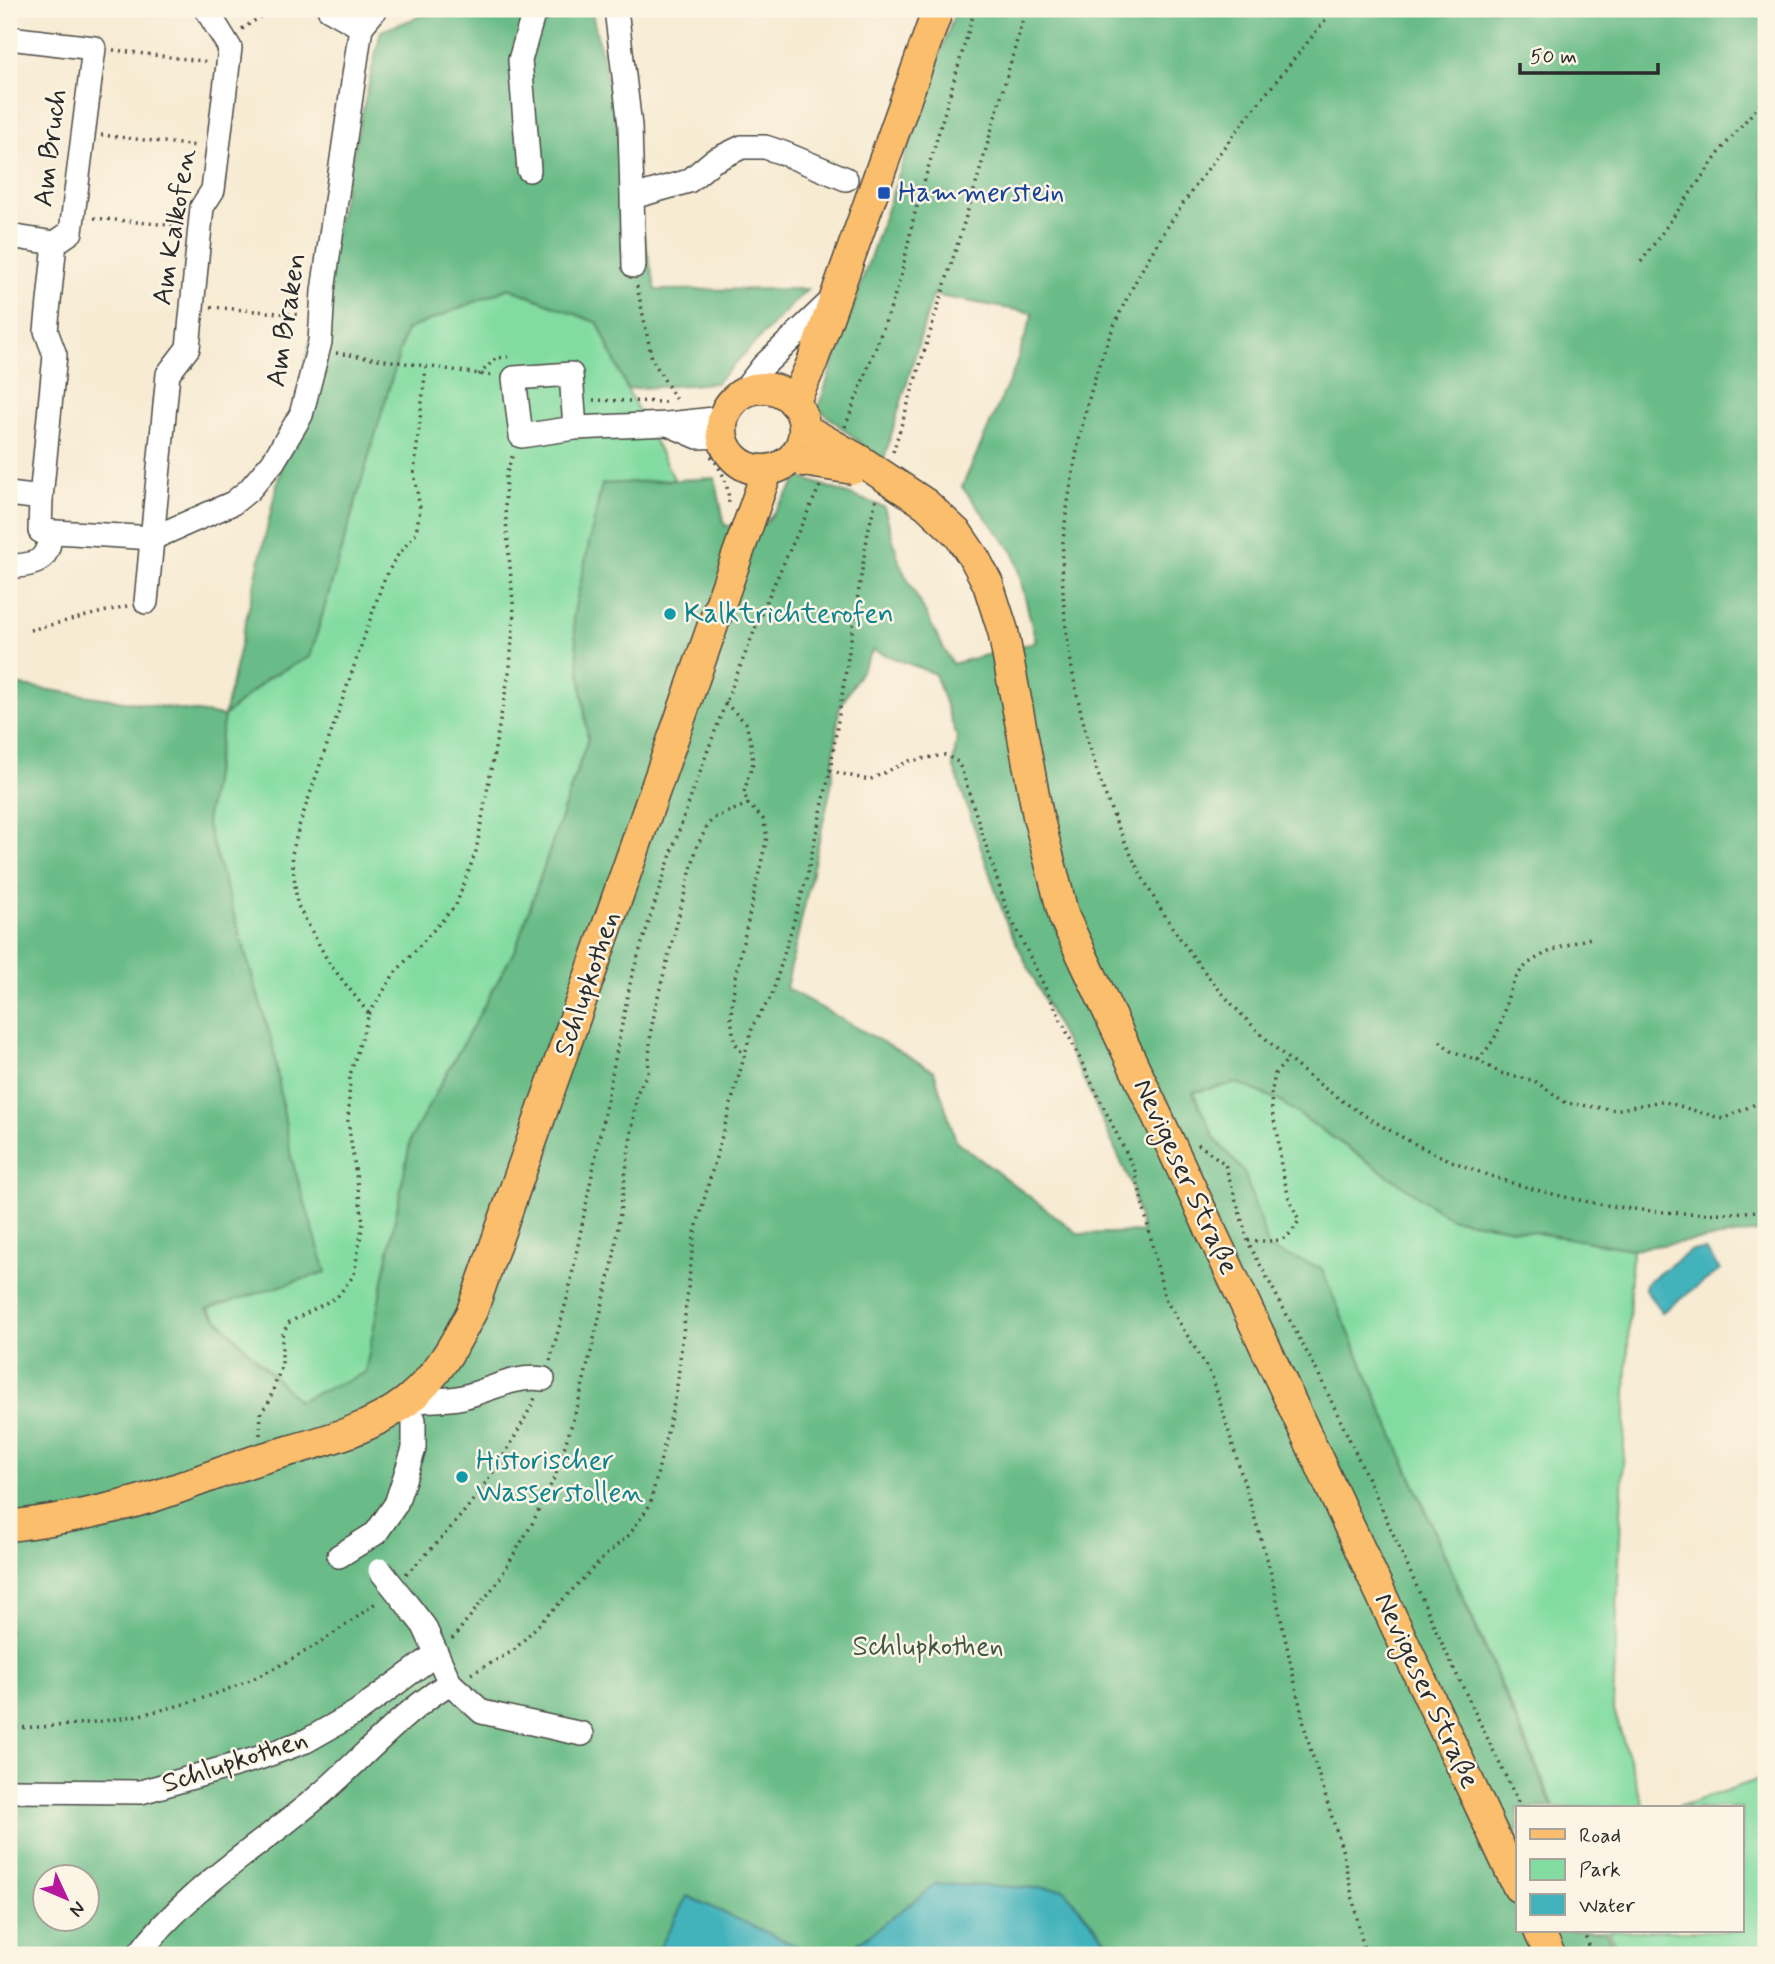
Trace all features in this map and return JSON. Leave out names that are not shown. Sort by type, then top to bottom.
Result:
[{"type":"main road","points":[[785,439],[938,9]]},
{"type":"main road","points":[[730,404],[785,439],[733,458],[714,430],[730,404]]},
{"type":"main road","name":"Nevigeser Straße","points":[[785,439],[871,466],[926,505],[958,534],[988,584],[1003,631],[1038,816],[1064,917],[1516,1883]]},
{"type":"main road","name":"Schlupkothen","points":[[9,1526],[47,1521],[152,1497],[258,1460],[333,1439],[377,1420],[407,1401],[449,1355],[472,1311],[738,550],[745,485],[785,439]]},
{"type":"main road","points":[[1538,1932],[1550,1955]]},
{"type":"street","name":"Am Kalkofen","points":[[146,602],[168,374],[188,348],[202,207],[213,190],[230,48],[206,9]]},
{"type":"street","points":[[328,9],[361,27],[376,9]]},
{"type":"street","points":[[529,170],[520,60],[533,15],[540,9]]},
{"type":"street","points":[[616,9],[630,126],[634,266]]},
{"type":"street","name":"Am Braken","points":[[51,532],[153,538],[233,503],[249,490],[273,462],[301,415],[318,350],[323,291],[361,27]]},
{"type":"street","points":[[9,38],[94,48]]},
{"type":"street","name":"Am Bruch","points":[[41,498],[55,355],[46,331],[55,243],[71,232],[94,48]]},
{"type":"street","points":[[633,197],[689,181],[713,161],[742,147],[765,147],[846,179]]},
{"type":"street","points":[[9,236],[55,243]]},
{"type":"street","points":[[785,439],[763,366],[830,308]]},
{"type":"street","points":[[575,428],[571,374],[514,378],[521,436],[674,414],[714,430]]},
{"type":"street","points":[[674,414],[714,430]]},
{"type":"street","points":[[9,494],[41,498],[40,531],[51,532],[49,550],[44,558],[36,563],[9,567]]},
{"type":"street","points":[[339,1556],[363,1543],[385,1522],[403,1487],[414,1449],[414,1420],[407,1401],[448,1400],[529,1377],[543,1380]]},
{"type":"street","points":[[363,1543],[380,1570],[424,1626],[450,1683],[482,1712],[582,1734]]},
{"type":"street","name":"Schlupkothen","points":[[9,1791],[141,1792],[259,1758],[306,1741],[357,1713],[436,1654]]},
{"type":"street","points":[[138,1955],[154,1933],[188,1899],[321,1794],[425,1701],[450,1683]]},
{"type":"path","points":[[225,41],[272,9]]},
{"type":"path","points":[[849,418],[901,275],[914,216],[975,9]]},
{"type":"path","points":[[450,1683],[489,1666],[513,1651],[607,1554],[629,1535],[650,1505],[676,1395],[694,1236],[753,1025],[772,995],[795,918],[830,771],[868,532],[871,466],[976,184],[1026,9]]},
{"type":"path","points":[[1082,9],[1098,16],[1108,9]]},
{"type":"path","points":[[1334,9],[1178,210],[1148,258],[1117,319],[1098,372],[1080,437],[1063,541],[1065,614],[1072,674],[1096,774],[1134,863],[1167,920],[1233,1006],[1259,1034],[1288,1059],[1360,1114],[1414,1144],[1470,1169],[1566,1198],[1673,1213],[1766,1209]]},
{"type":"path","points":[[94,48],[228,64]]},
{"type":"path","points":[[1642,262],[1725,145],[1766,97]]},
{"type":"path","points":[[83,133],[218,148]]},
{"type":"path","points":[[73,216],[200,228]]},
{"type":"path","points":[[634,266],[652,359],[674,414]]},
{"type":"path","points":[[192,305],[287,314]]},
{"type":"path","points":[[318,350],[479,375]]},
{"type":"path","points":[[369,1014],[329,963],[297,904],[292,854],[299,826],[383,582],[395,559],[415,533],[420,509],[414,472],[426,368]]},
{"type":"path","points":[[714,430],[697,446],[711,456],[723,473],[728,486],[729,512]]},
{"type":"path","points":[[258,1460],[261,1411],[268,1404],[282,1365],[282,1336],[288,1323],[337,1297],[354,1275],[363,1222],[348,1121],[350,1075],[369,1014],[394,974],[456,905],[476,851],[510,667],[514,613],[505,509],[506,475],[521,436]]},
{"type":"path","points":[[9,1728],[101,1723],[147,1714],[214,1696],[272,1670],[329,1637],[397,1590],[478,1497],[507,1451],[543,1380],[557,1342],[631,979],[725,704],[761,615],[785,439]]},
{"type":"path","points":[[30,630],[146,602]]},
{"type":"path","points":[[725,704],[746,723],[753,763],[744,792],[748,804],[763,819],[767,837],[735,978],[732,1016],[734,1041],[744,1056]]},
{"type":"path","points":[[830,771],[869,780],[909,761],[945,755],[957,762],[962,771],[1007,910],[1135,1171],[1165,1299],[1212,1376],[1270,1569],[1307,1738],[1342,1849],[1365,1955]]},
{"type":"path","points":[[436,1654],[467,1623],[497,1583],[532,1524],[556,1474],[578,1404],[613,1262],[637,1093],[648,1072],[651,1030],[657,1000],[697,846],[709,823],[716,817],[748,804]]},
{"type":"path","points":[[1479,1060],[1499,1028],[1515,980],[1528,964],[1571,944],[1594,937]]},
{"type":"path","points":[[1440,1041],[1451,1051],[1479,1060],[1500,1073],[1535,1081],[1566,1103],[1615,1110],[1662,1101],[1723,1119],[1766,1099]]},
{"type":"path","points":[[1248,1241],[1278,1241],[1292,1235],[1299,1220],[1280,1167],[1278,1136],[1272,1112],[1271,1095],[1275,1073],[1288,1059]]},
{"type":"path","points":[[1195,1138],[1200,1147],[1225,1164],[1248,1241],[1319,1375],[1444,1648],[1520,1806]]},
{"type":"path","points":[[1583,1932],[1593,1955]]},
{"type":"green space","points":[[440,9],[591,9],[656,290],[807,289],[716,383],[627,389],[598,323],[509,288],[406,330],[310,657],[269,677],[224,716],[381,31]]},
{"type":"green space","points":[[956,9],[1766,9],[1766,1231],[1632,1249],[1450,1218],[1278,1100],[1238,1083],[1193,1092],[1215,1139],[1244,1172],[1269,1249],[1321,1268],[1552,1806],[1516,1806],[1516,1932],[1606,1932],[1616,1955],[1119,1955],[1063,1889],[936,1884],[843,1955],[816,1955],[687,1896],[656,1955],[9,1955],[9,684],[224,716],[206,822],[272,1042],[291,1157],[326,1272],[207,1309],[298,1401],[365,1373],[411,1138],[516,948],[588,739],[573,617],[602,484],[715,478],[725,526],[765,524],[800,477],[884,507],[900,565],[952,664],[1036,642],[1014,553],[962,487],[1014,370],[1033,313],[933,295],[883,462],[818,408]],"holes":[[[873,650],[935,674],[957,737],[953,765],[1007,924],[1089,1091],[1131,1184],[1142,1232],[1079,1234],[956,1141],[934,1071],[786,988],[831,787],[839,709]]]},
{"type":"green space","points":[[509,288],[598,323],[627,389],[674,479],[602,485],[573,617],[588,738],[516,948],[411,1138],[365,1373],[298,1401],[207,1308],[325,1272],[291,1157],[272,1042],[206,822],[224,716],[269,677],[310,657],[406,330]]},
{"type":"green space","points":[[1238,1083],[1278,1100],[1450,1218],[1632,1249],[1613,1707],[1643,1806],[1554,1806],[1321,1268],[1269,1250],[1244,1172],[1215,1139],[1193,1092]]},
{"type":"green space","points":[[1766,1777],[1766,1955],[1619,1955],[1609,1932],[1744,1932],[1744,1806],[1681,1806]]},
{"type":"water","points":[[1691,1250],[1706,1250],[1720,1270],[1662,1312],[1645,1290],[1646,1283]]},
{"type":"water","points":[[936,1884],[1063,1889],[1119,1955],[843,1955]]},
{"type":"water","points":[[687,1896],[816,1955],[656,1955]]},
{"type":"place","name":"Hammerstein","points":[[884,193]]},
{"type":"place","name":"Kalktrichterofen","points":[[670,614]]},
{"type":"place","name":"Historischer Wasserstollen","points":[[462,1477]]}]
